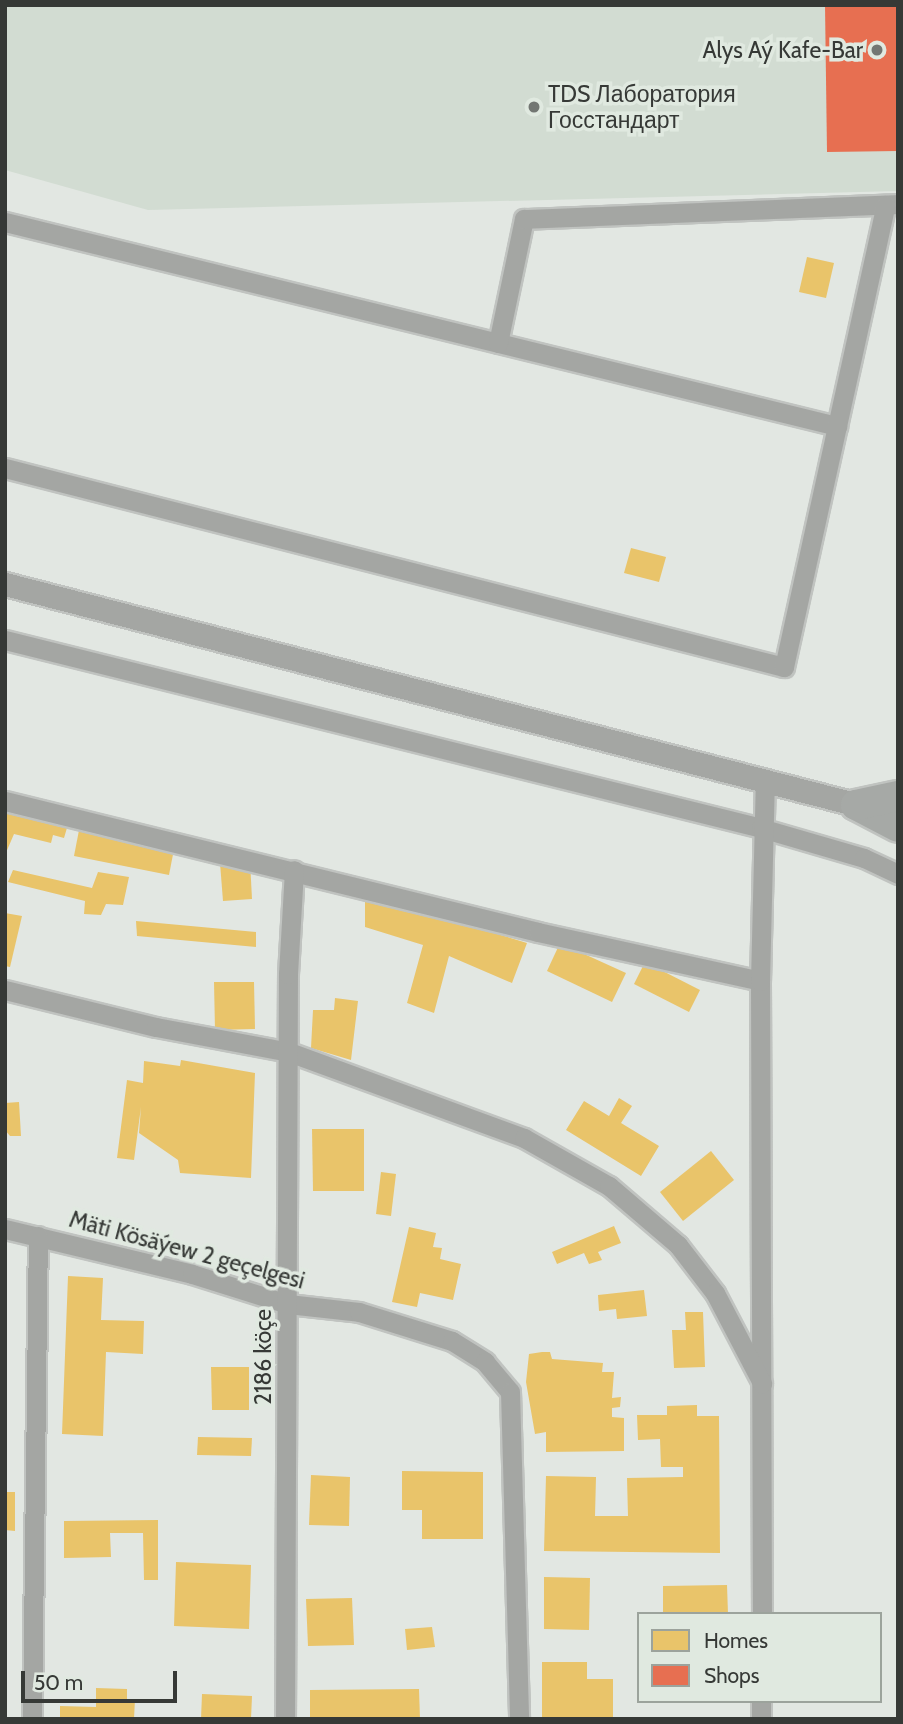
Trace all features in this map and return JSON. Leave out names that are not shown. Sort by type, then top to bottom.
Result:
[{"type":"main road","points":[[856,805],[898,796]]},
{"type":"main road","points":[[856,805],[898,827]]},
{"type":"street","points":[[5,468],[784,667],[837,426],[892,204],[524,219],[498,343]]},
{"type":"street","points":[[5,222],[837,426]]},
{"type":"street","points":[[5,584],[856,805],[898,813]]},
{"type":"street","points":[[5,640],[761,828],[864,858],[898,874]]},
{"type":"street","points":[[762,1612],[764,1387],[760,981],[761,828],[765,781]]},
{"type":"street","points":[[5,801],[538,932],[760,981]]},
{"type":"street","name":"2186 köçe","points":[[285,1719],[289,1052],[294,870]]},
{"type":"street","points":[[5,990],[156,1027],[289,1052],[524,1138],[609,1186],[678,1245],[708,1283],[764,1387]]},
{"type":"street","name":"Mäti Kösäýew 2 geçelgesi","points":[[5,1229],[192,1274],[288,1304],[359,1312],[452,1341],[485,1362],[510,1392],[519,1719]]},
{"type":"street","points":[[32,1719],[38,1237]]},
{"type":"shaded area","points":[[5,5],[898,5],[898,191],[148,210],[5,170]]},
{"type":"building: Homes","points":[[807,257],[834,263],[826,298],[799,292]]},
{"type":"building: Homes","points":[[631,548],[666,557],[659,582],[624,573]]},
{"type":"building: Homes","points":[[5,805],[69,821],[64,838],[53,835],[51,843],[14,834],[5,855]]},
{"type":"building: Homes","points":[[80,825],[175,844],[169,875],[74,856]]},
{"type":"building: Homes","points":[[250,861],[252,899],[223,901],[220,863]]},
{"type":"building: Homes","points":[[13,870],[92,888],[98,872],[129,877],[123,905],[106,904],[101,915],[84,914],[85,901],[8,882]]},
{"type":"building: Homes","points":[[365,894],[527,943],[512,983],[449,956],[434,1013],[407,1003],[423,945],[365,927]]},
{"type":"building: Homes","points":[[5,913],[22,916],[10,967],[5,966]]},
{"type":"building: Homes","points":[[136,921],[256,932],[256,947],[137,936]]},
{"type":"building: Homes","points":[[560,943],[626,973],[612,1002],[547,971]]},
{"type":"building: Homes","points":[[645,962],[700,990],[689,1012],[634,984]]},
{"type":"building: Homes","points":[[214,982],[254,982],[255,1029],[215,1030]]},
{"type":"building: Homes","points":[[335,998],[358,1001],[351,1060],[311,1048],[313,1010],[334,1010]]},
{"type":"building: Homes","points":[[181,1060],[255,1073],[251,1178],[180,1173],[178,1160],[139,1133],[141,1107],[134,1160],[117,1158],[127,1080],[143,1083],[144,1061],[180,1066]]},
{"type":"building: Homes","points":[[619,1098],[632,1106],[621,1123],[659,1146],[641,1176],[566,1130],[584,1101],[609,1116]]},
{"type":"building: Homes","points":[[19,1102],[21,1136],[10,1136],[5,1130],[5,1103]]},
{"type":"building: Homes","points":[[312,1129],[364,1129],[364,1191],[313,1191]]},
{"type":"building: Homes","points":[[711,1151],[734,1180],[683,1221],[660,1192]]},
{"type":"building: Homes","points":[[381,1172],[396,1174],[391,1216],[376,1214]]},
{"type":"building: Homes","points":[[614,1226],[621,1243],[598,1252],[602,1260],[589,1264],[584,1253],[557,1264],[552,1252]]},
{"type":"building: Homes","points":[[409,1227],[436,1233],[433,1247],[442,1248],[440,1259],[461,1264],[453,1300],[420,1293],[417,1307],[392,1302]]},
{"type":"building: Homes","points":[[68,1276],[103,1278],[101,1320],[144,1321],[143,1354],[106,1352],[103,1436],[62,1434]]},
{"type":"building: Homes","points":[[644,1290],[647,1316],[617,1319],[616,1309],[599,1311],[598,1295]]},
{"type":"building: Homes","points":[[685,1312],[703,1312],[705,1367],[674,1368],[672,1330],[686,1330]]},
{"type":"building: Homes","points":[[550,1352],[552,1359],[603,1363],[602,1372],[614,1372],[612,1398],[621,1397],[620,1407],[612,1408],[612,1417],[624,1418],[624,1451],[546,1452],[546,1432],[535,1434],[526,1382],[529,1354]]},
{"type":"building: Homes","points":[[211,1367],[249,1367],[249,1410],[212,1410]]},
{"type":"building: Homes","points":[[697,1405],[697,1416],[719,1416],[720,1553],[544,1551],[546,1476],[596,1477],[595,1516],[628,1516],[627,1478],[683,1477],[683,1467],[661,1467],[660,1439],[638,1440],[637,1415],[667,1415],[667,1406]]},
{"type":"building: Homes","points":[[198,1437],[252,1438],[251,1456],[197,1455]]},
{"type":"building: Homes","points":[[402,1471],[483,1472],[483,1539],[422,1539],[422,1510],[402,1510]]},
{"type":"building: Homes","points":[[311,1475],[350,1477],[349,1526],[309,1525]]},
{"type":"building: Homes","points":[[5,1492],[15,1492],[15,1531],[5,1530]]},
{"type":"building: Homes","points":[[158,1520],[158,1580],[144,1580],[143,1533],[110,1533],[111,1557],[64,1558],[64,1521]]},
{"type":"building: Homes","points":[[176,1562],[251,1565],[249,1629],[174,1626]]},
{"type":"building: Homes","points":[[544,1577],[590,1578],[589,1630],[544,1629]]},
{"type":"building: Homes","points":[[727,1585],[728,1612],[663,1612],[663,1586]]},
{"type":"building: Homes","points":[[352,1598],[354,1645],[308,1646],[306,1599]]},
{"type":"building: Homes","points":[[432,1627],[435,1647],[407,1650],[405,1629]]},
{"type":"building: Homes","points":[[542,1662],[587,1662],[587,1679],[613,1679],[613,1719],[542,1719]]},
{"type":"building: Homes","points":[[96,1688],[127,1689],[127,1699],[135,1699],[134,1719],[60,1719],[60,1706],[96,1707]]},
{"type":"building: Homes","points":[[419,1689],[420,1719],[310,1719],[310,1690]]},
{"type":"building: Homes","points":[[202,1694],[252,1696],[251,1719],[201,1719]]},
{"type":"building: Shops","points":[[825,5],[896,5],[898,151],[827,152]]},
{"type":"place","name":"Alys Aý Kafe-Bar","points":[[877,50]]},
{"type":"place","name":"TDS Лаборатория Госстандарт","points":[[534,107]]}]
